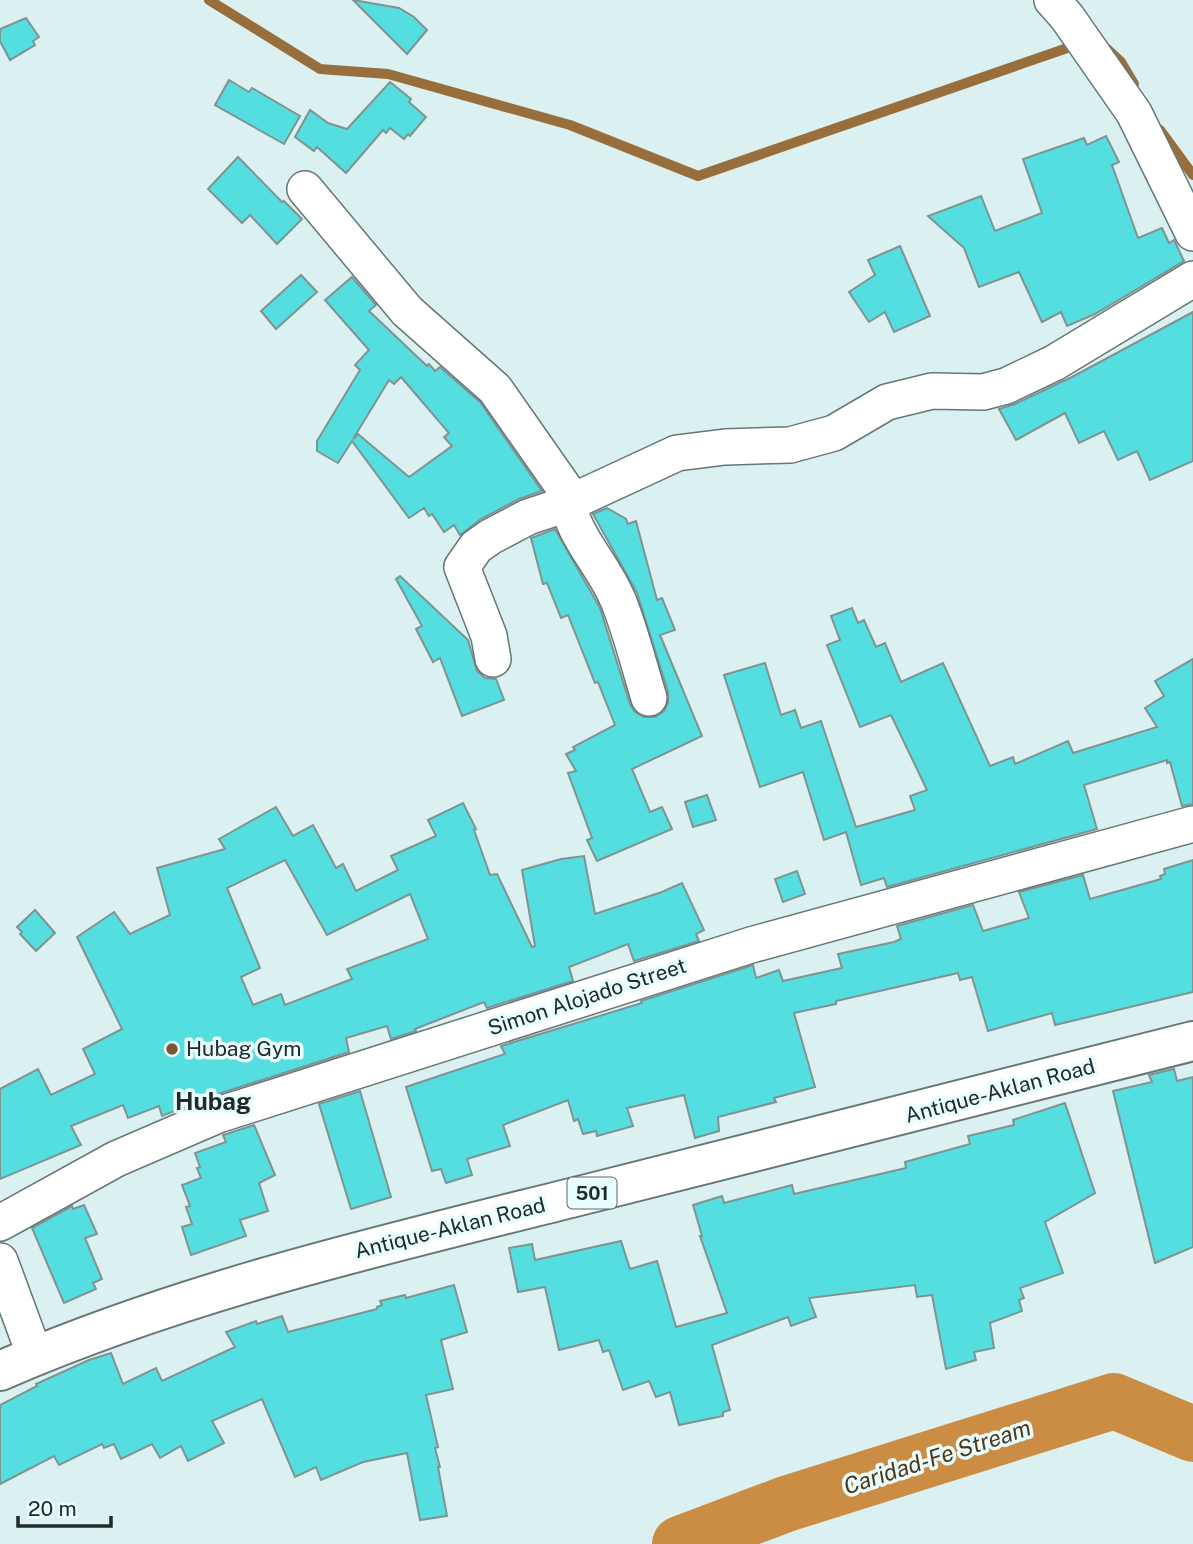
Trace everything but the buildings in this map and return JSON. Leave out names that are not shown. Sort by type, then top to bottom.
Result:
[{"type":"main road","name":"Antique-Aklan Road","points":[[0,1371],[115,1325],[346,1254],[1193,1041]]},
{"type":"street","points":[[1052,0],[1068,17],[1134,113],[1193,233]]},
{"type":"street","points":[[305,189],[407,311],[495,389],[565,489],[575,530],[606,576],[618,600],[649,698]]},
{"type":"street","points":[[493,659],[489,636],[462,566],[476,547],[490,537],[528,517],[567,504],[677,453],[724,447],[789,444],[834,433],[887,402],[932,391],[983,392],[1006,386],[1054,363],[1193,279]]},
{"type":"street","name":"Simon Alojado Street","points":[[0,1223],[116,1159],[218,1115],[751,945],[1193,824]]},
{"type":"street","points":[[0,1261],[35,1356]]},
{"type":"waterway","points":[[209,0],[320,69],[388,74],[570,125],[698,176],[1076,45]]},
{"type":"waterway","points":[[1107,49],[1121,62],[1134,84]]},
{"type":"waterway","points":[[1160,130],[1193,175]]},
{"type":"waterway","name":"Caridad-Fe Stream","points":[[680,1544],[786,1504],[1114,1401],[1193,1434]]},
{"type":"place","name":"Hubag Gym","points":[[172,1049]]},
{"type":"district","name":"Hubag","points":[[213,1102]]}]
